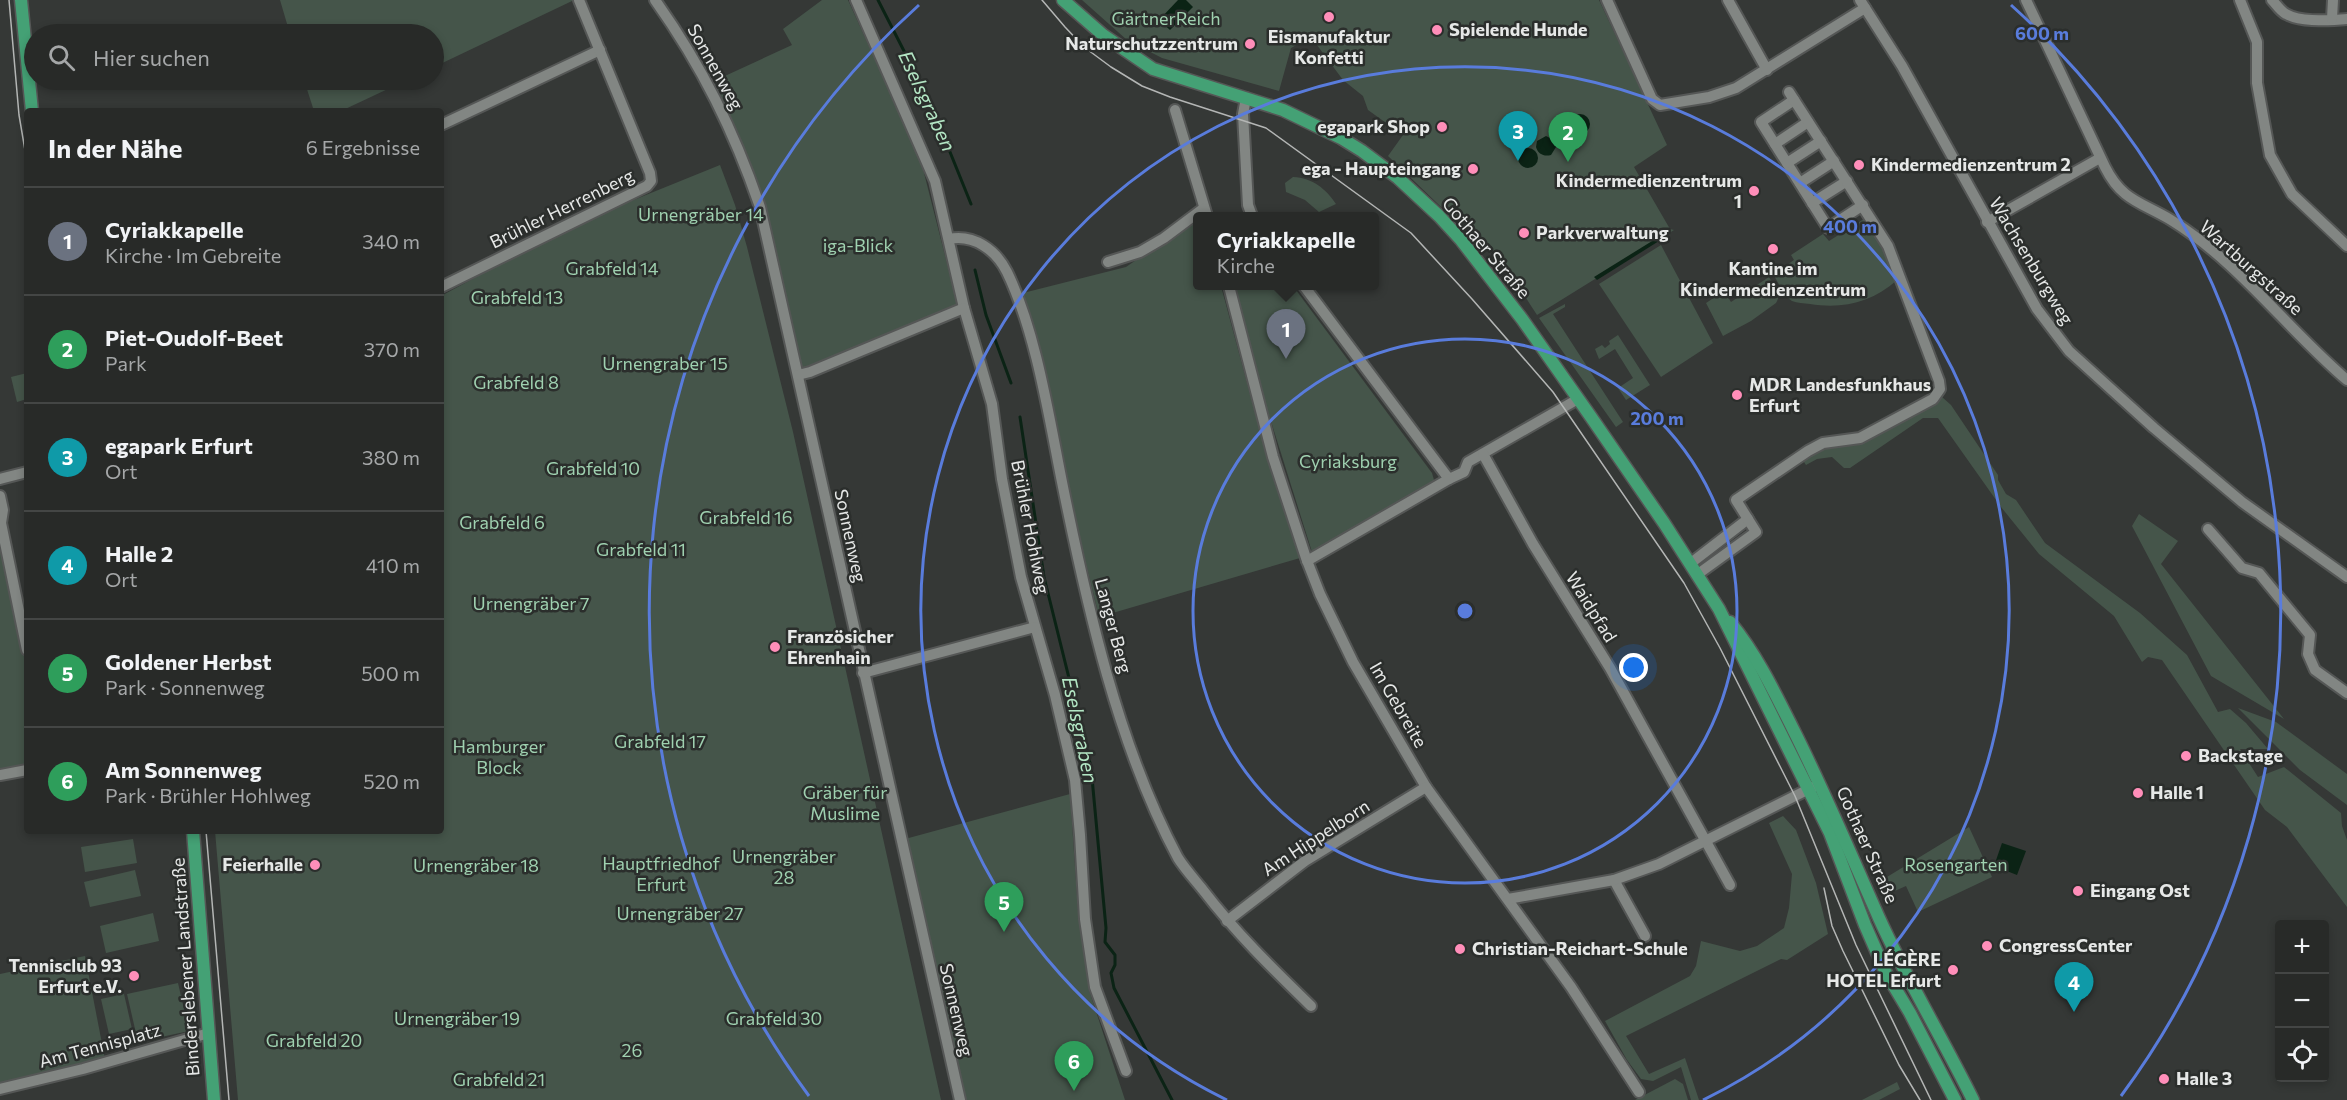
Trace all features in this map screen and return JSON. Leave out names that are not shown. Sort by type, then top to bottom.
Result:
[{"type":"main road","points":[[21,0],[24,30]]},
{"type":"main road","name":"Gothaer Straße","points":[[1063,0],[1103,36],[1154,69],[1283,110],[1327,130],[1362,151],[1398,178],[1461,240],[1488,273],[1578,399],[1698,574],[1719,609],[1815,786],[1900,963],[1933,1021],[1973,1100]]},
{"type":"main road","points":[[30,90],[32,108]]},
{"type":"main road","name":"Gothaer Straße","points":[[1815,786],[1875,948],[1955,1100]]},
{"type":"main road","name":"Binderslebener Landstraße","points":[[194,834],[214,1100]]},
{"type":"street","name":"Brühler Herrenberg","points":[[444,286],[647,186],[651,181],[650,173],[579,0]]},
{"type":"street","name":"Sonnenweg","points":[[655,0],[689,49],[742,154],[760,207],[960,1100]]},
{"type":"street","name":"Brühler Hohlweg","points":[[856,0],[935,181],[964,308],[992,405],[1002,478],[1022,577],[1075,780],[1085,919],[1095,987],[1126,1071]]},
{"type":"street","points":[[1607,0],[1655,103],[1665,105],[1724,93],[1767,70],[1863,4]]},
{"type":"street","points":[[1728,0],[1767,70]]},
{"type":"street","name":"Wartburgstraße","points":[[2026,0],[2112,182],[2125,195],[2171,220],[2199,239],[2257,291],[2347,380]]},
{"type":"street","points":[[2240,0],[2256,42],[2257,82],[2270,155],[2292,194],[2347,246]]},
{"type":"street","points":[[2272,0],[2284,13],[2299,18],[2346,19],[2347,31]]},
{"type":"street","points":[[2332,0],[2332,19]]},
{"type":"street","name":"Wachsenburgweg","points":[[1863,4],[1902,66],[2037,309],[2069,351],[2147,422],[2236,497],[2345,570]]},
{"type":"street","points":[[444,124],[600,50]]},
{"type":"street","points":[[1698,574],[1756,532],[1736,500],[1808,451],[1823,443],[1860,438],[1933,399],[1940,389],[1888,246],[1863,205],[1792,96],[1761,122],[1828,228],[1863,205]]},
{"type":"street","points":[[1246,98],[1243,114],[1248,205],[1251,212]]},
{"type":"street","points":[[1175,110],[1206,212]]},
{"type":"street","points":[[1775,144],[1809,122]]},
{"type":"street","points":[[1787,163],[1821,141]]},
{"type":"street","points":[[1988,222],[2100,158]]},
{"type":"street","points":[[1800,183],[1834,161]]},
{"type":"street","points":[[1812,203],[1847,181]]},
{"type":"street","points":[[1108,262],[1140,252],[1193,220]]},
{"type":"street","name":"Langer Berg","points":[[949,239],[957,238],[980,243],[994,254],[1006,270],[1015,292],[1044,392],[1093,621],[1142,782],[1179,860],[1227,921],[1311,1006]]},
{"type":"street","name":"Im Gebreite","points":[[1230,290],[1273,457],[1307,561],[1320,594],[1353,662],[1426,786],[1571,987],[1640,1092]]},
{"type":"street","points":[[1308,290],[1449,479]]},
{"type":"street","points":[[798,375],[964,308]]},
{"type":"street","points":[[1307,561],[1464,472],[1468,462],[1578,399]]},
{"type":"street","name":"Waidpfad","points":[[1483,454],[1533,544],[1610,668],[1730,885]]},
{"type":"street","points":[[0,479],[24,473]]},
{"type":"street","points":[[0,496],[3,510],[1,523],[24,635]]},
{"type":"street","points":[[1690,563],[1748,519]]},
{"type":"street","points":[[2208,529],[2242,568],[2259,573],[2310,635],[2308,654],[2315,670],[2347,693]]},
{"type":"street","points":[[863,673],[1035,627]]},
{"type":"street","points":[[0,776],[24,771]]},
{"type":"street","name":"Am Hippelborn","points":[[1227,921],[1305,861],[1426,786]]},
{"type":"street","points":[[1508,898],[1614,880],[1659,864],[1815,786]]},
{"type":"street","points":[[1614,880],[1645,936]]},
{"type":"street","name":"Am Tennisplatz","points":[[0,1089],[83,1069],[209,1033]]},
{"type":"green space","points":[[280,0],[572,0],[444,62],[444,24],[287,24]]},
{"type":"green space","name":"iga-Blick","points":[[822,0],[848,0],[921,161],[957,303],[954,308],[806,370],[801,368],[774,243],[760,193],[743,146],[714,81],[792,45],[783,29]]},
{"type":"green space","name":"GärtnerReich","points":[[1082,0],[1599,0],[1667,145],[1634,167],[1670,229],[1674,230],[1537,315],[1507,269],[1482,237],[1472,227],[1466,231],[1388,156],[1403,135],[1368,110],[1363,96],[1343,80],[1311,37],[1291,48],[1279,91],[1162,58],[1127,40]]},
{"type":"green space","points":[[307,90],[386,90],[347,108],[313,108]]},
{"type":"green space","name":"Hauptfriedhof Erfurt","points":[[720,165],[747,247],[793,432],[941,1100],[238,1100],[215,834],[444,834],[444,294],[543,241],[599,214]]},
{"type":"green space","points":[[1293,177],[1318,185],[1336,204],[1319,212],[1305,200],[1286,192],[1285,183]]},
{"type":"green space","points":[[1867,217],[1897,280],[1867,299],[1845,305],[1822,305],[1789,299],[1773,274],[1794,260],[1791,255],[1823,234],[1829,241]]},
{"type":"green space","points":[[1193,221],[1193,290],[1222,290],[1265,450],[1300,558],[1099,617],[1076,522],[1050,391],[1023,293],[1126,267]]},
{"type":"green space","points":[[1661,245],[1713,343],[1661,377],[1599,284]]},
{"type":"green space","points":[[1769,277],[1778,293],[1776,303],[1751,321],[1723,336],[1706,303],[1724,291],[1731,302]]},
{"type":"green space","name":"Cyriaksburg","points":[[1235,290],[1296,290],[1432,473],[1434,480],[1430,486],[1312,552],[1264,399]]},
{"type":"green space","points":[[1565,304],[1565,307],[1553,314],[1623,422],[1616,427],[1539,318]]},
{"type":"green space","points":[[1618,335],[1650,385],[1626,400],[1618,388],[1633,378],[1615,349],[1599,359],[1595,349],[1602,345],[1605,348],[1610,344],[1609,341]]},
{"type":"green space","points":[[24,374],[24,400],[17,402],[11,377]]},
{"type":"green space","points":[[1942,397],[1951,405],[1998,475],[1998,480],[2006,494],[2016,500],[2045,543],[2140,613],[2187,655],[2218,712],[2230,709],[2246,723],[2268,749],[2240,749],[2258,777],[2284,767],[2341,813],[2342,826],[2347,840],[2347,907],[2287,827],[2265,810],[2162,660],[2148,657],[2142,662],[2114,616],[2039,554],[2001,507],[1938,418],[1923,418],[1850,468],[1844,468],[1832,457],[1817,459],[1806,465],[1802,459],[1817,450],[1856,444],[1871,438]]},
{"type":"green space","points":[[2139,514],[2178,541],[2161,564],[2284,719],[2211,676],[2132,526]]},
{"type":"green space","points":[[0,541],[24,656],[24,768],[0,772]]},
{"type":"green space","points":[[2238,708],[2276,722],[2347,774],[2347,805],[2300,770]]},
{"type":"green space","points":[[1070,794],[1078,911],[1089,990],[1125,1100],[965,1100],[905,839]]},
{"type":"green space","points":[[1783,816],[1796,830],[1816,883],[1828,934],[1787,960],[1781,959],[1626,1036],[1649,1074],[1685,1058],[1699,1100],[1691,1100],[1681,1067],[1653,1081],[1641,1079],[1627,1060],[1605,1021],[1690,976],[1696,966],[1701,941],[1740,951],[1757,946],[1784,928],[1789,908],[1792,874],[1769,823]]},
{"type":"green space","name":"Rosengarten","points":[[1969,827],[1992,877],[1918,912],[1906,886],[1888,894],[1882,880]]},
{"type":"green space","points":[[133,839],[137,863],[85,872],[81,847]]},
{"type":"green space","points":[[135,870],[141,896],[90,907],[84,882]]},
{"type":"green space","points":[[153,913],[159,941],[106,953],[100,926]]},
{"type":"green space","points":[[85,956],[105,1059],[0,1085],[0,974]]},
{"type":"green space","points":[[178,983],[189,1031],[138,1042],[127,994]]},
{"type":"green space","points":[[124,994],[132,1029],[109,1034],[101,999]]},
{"type":"green space","points":[[1675,1079],[1683,1084],[1688,1100],[1635,1100]]},
{"type":"green space","points":[[1897,1082],[1900,1089],[1879,1100],[1862,1100]]},
{"type":"shaded area","points":[[1178,0],[1186,0],[1193,7],[1170,30],[1159,20]]},
{"type":"shaded area","points":[[1580,114],[1587,117],[1590,124],[1587,131],[1580,134],[1573,131],[1570,124],[1573,117]]},
{"type":"shaded area","points":[[1564,125],[1571,130],[1570,140],[1562,144],[1555,141],[1556,147],[1551,155],[1546,156],[1540,153],[1536,147],[1537,141],[1546,136],[1554,140],[1555,128]]},
{"type":"shaded area","points":[[1524,148],[1532,148],[1538,154],[1538,162],[1532,168],[1524,168],[1518,162],[1518,154]]},
{"type":"shaded area","points":[[1657,238],[1659,241],[1597,280],[1594,277]]},
{"type":"shaded area","points":[[2002,843],[2026,851],[2017,875],[1994,866]]},
{"type":"waterway","name":"Eselsgraben","points":[[878,0],[929,100],[971,204]]},
{"type":"waterway","name":"Eselsgraben","points":[[975,270],[986,315],[1011,383]]},
{"type":"waterway","name":"Eselsgraben","points":[[1020,417],[1044,577],[1091,767],[1106,928],[1105,942],[1115,955],[1115,965],[1111,973],[1114,988],[1172,1100]]},
{"type":"tram line","points":[[9,0],[19,115],[24,144]]},
{"type":"tram line","points":[[1042,0],[1084,47],[1111,67],[1142,86],[1266,128],[1411,233],[1553,392],[1684,583],[1720,648],[1795,796],[1856,945],[1931,1100]]},
{"type":"tram line","points":[[206,834],[229,1100]]},
{"type":"tram line","points":[[1824,888],[1832,926],[1843,951],[1899,1065],[1920,1100]]},
{"type":"place","name":"Eismanufaktur Konfetti","points":[[1329,17]]},
{"type":"place","name":"Spielende Hunde","points":[[1437,30]]},
{"type":"place","name":"Naturschutzzentrum","points":[[1250,44]]},
{"type":"place","name":"egapark Shop","points":[[1442,127]]},
{"type":"place","name":"egapark Erfurt","points":[[1518,161]]},
{"type":"place","name":"Piet-Oudolf-Beet","points":[[1568,162]]},
{"type":"place","name":"Kindermedienzentrum 2","points":[[1859,165]]},
{"type":"place","name":"ega - Haupteingang","points":[[1473,169]]},
{"type":"place","name":"Kindermedienzentrum 1","points":[[1754,191]]},
{"type":"place","name":"Parkverwaltung","points":[[1524,233]]},
{"type":"place","name":"Kantine im Kindermedienzentrum","points":[[1773,249]]},
{"type":"place","name":"Cyriakkapelle","points":[[1286,359]]},
{"type":"place","name":"MDR Landesfunkhaus Erfurt","points":[[1737,395]]},
{"type":"place","name":"Französicher Ehrenhain","points":[[775,647]]},
{"type":"place","name":"Backstage","points":[[2186,756]]},
{"type":"place","name":"Halle 1","points":[[2138,793]]},
{"type":"place","name":"Feierhalle","points":[[315,865]]},
{"type":"place","name":"Eingang Ost","points":[[2078,891]]},
{"type":"place","name":"Goldener Herbst","points":[[1004,932]]},
{"type":"place","name":"CongressCenter","points":[[1987,946]]},
{"type":"place","name":"Christian-Reichart-Schule","points":[[1460,949]]},
{"type":"place","name":"LÉGÈRE HOTEL Erfurt","points":[[1953,970]]},
{"type":"place","name":"Tennisclub 93 Erfurt e.V.","points":[[134,976]]},
{"type":"place","name":"Halle 2","points":[[2074,1012]]},
{"type":"place","name":"Halle 3","points":[[2164,1079]]},
{"type":"place","name":"Am Sonnenweg","points":[[1074,1091]]},
{"type":"park label","name":"Urnengräber 14","points":[[701,215]]},
{"type":"park label","name":"Grabfeld 14","points":[[612,269]]},
{"type":"park label","name":"Grabfeld 13","points":[[517,298]]},
{"type":"park label","name":"Urnengraber 15","points":[[665,364]]},
{"type":"park label","name":"Grabfeld 8","points":[[516,383]]},
{"type":"park label","name":"Grabfeld 10","points":[[593,469]]},
{"type":"park label","name":"Grabfeld 16","points":[[746,518]]},
{"type":"park label","name":"Grabfeld 6","points":[[502,523]]},
{"type":"park label","name":"Grabfeld 11","points":[[641,550]]},
{"type":"park label","name":"Urnengräber 7","points":[[531,604]]},
{"type":"park label","name":"Grabfeld 17","points":[[660,742]]},
{"type":"park label","name":"Hamburger Block","points":[[499,757]]},
{"type":"park label","name":"Gräber für Muslime","points":[[845,803]]},
{"type":"park label","name":"Urnengräber 18","points":[[476,866]]},
{"type":"park label","name":"Urnengräber 28","points":[[784,867]]},
{"type":"park label","name":"Urnengräber 27","points":[[680,914]]},
{"type":"park label","name":"Urnengräber 19","points":[[457,1019]]},
{"type":"park label","name":"Grabfeld 30","points":[[774,1019]]},
{"type":"park label","name":"Grabfeld 20","points":[[314,1041]]},
{"type":"park label","name":"26","points":[[632,1051]]},
{"type":"park label","name":"Grabfeld 21","points":[[499,1080]]}]
